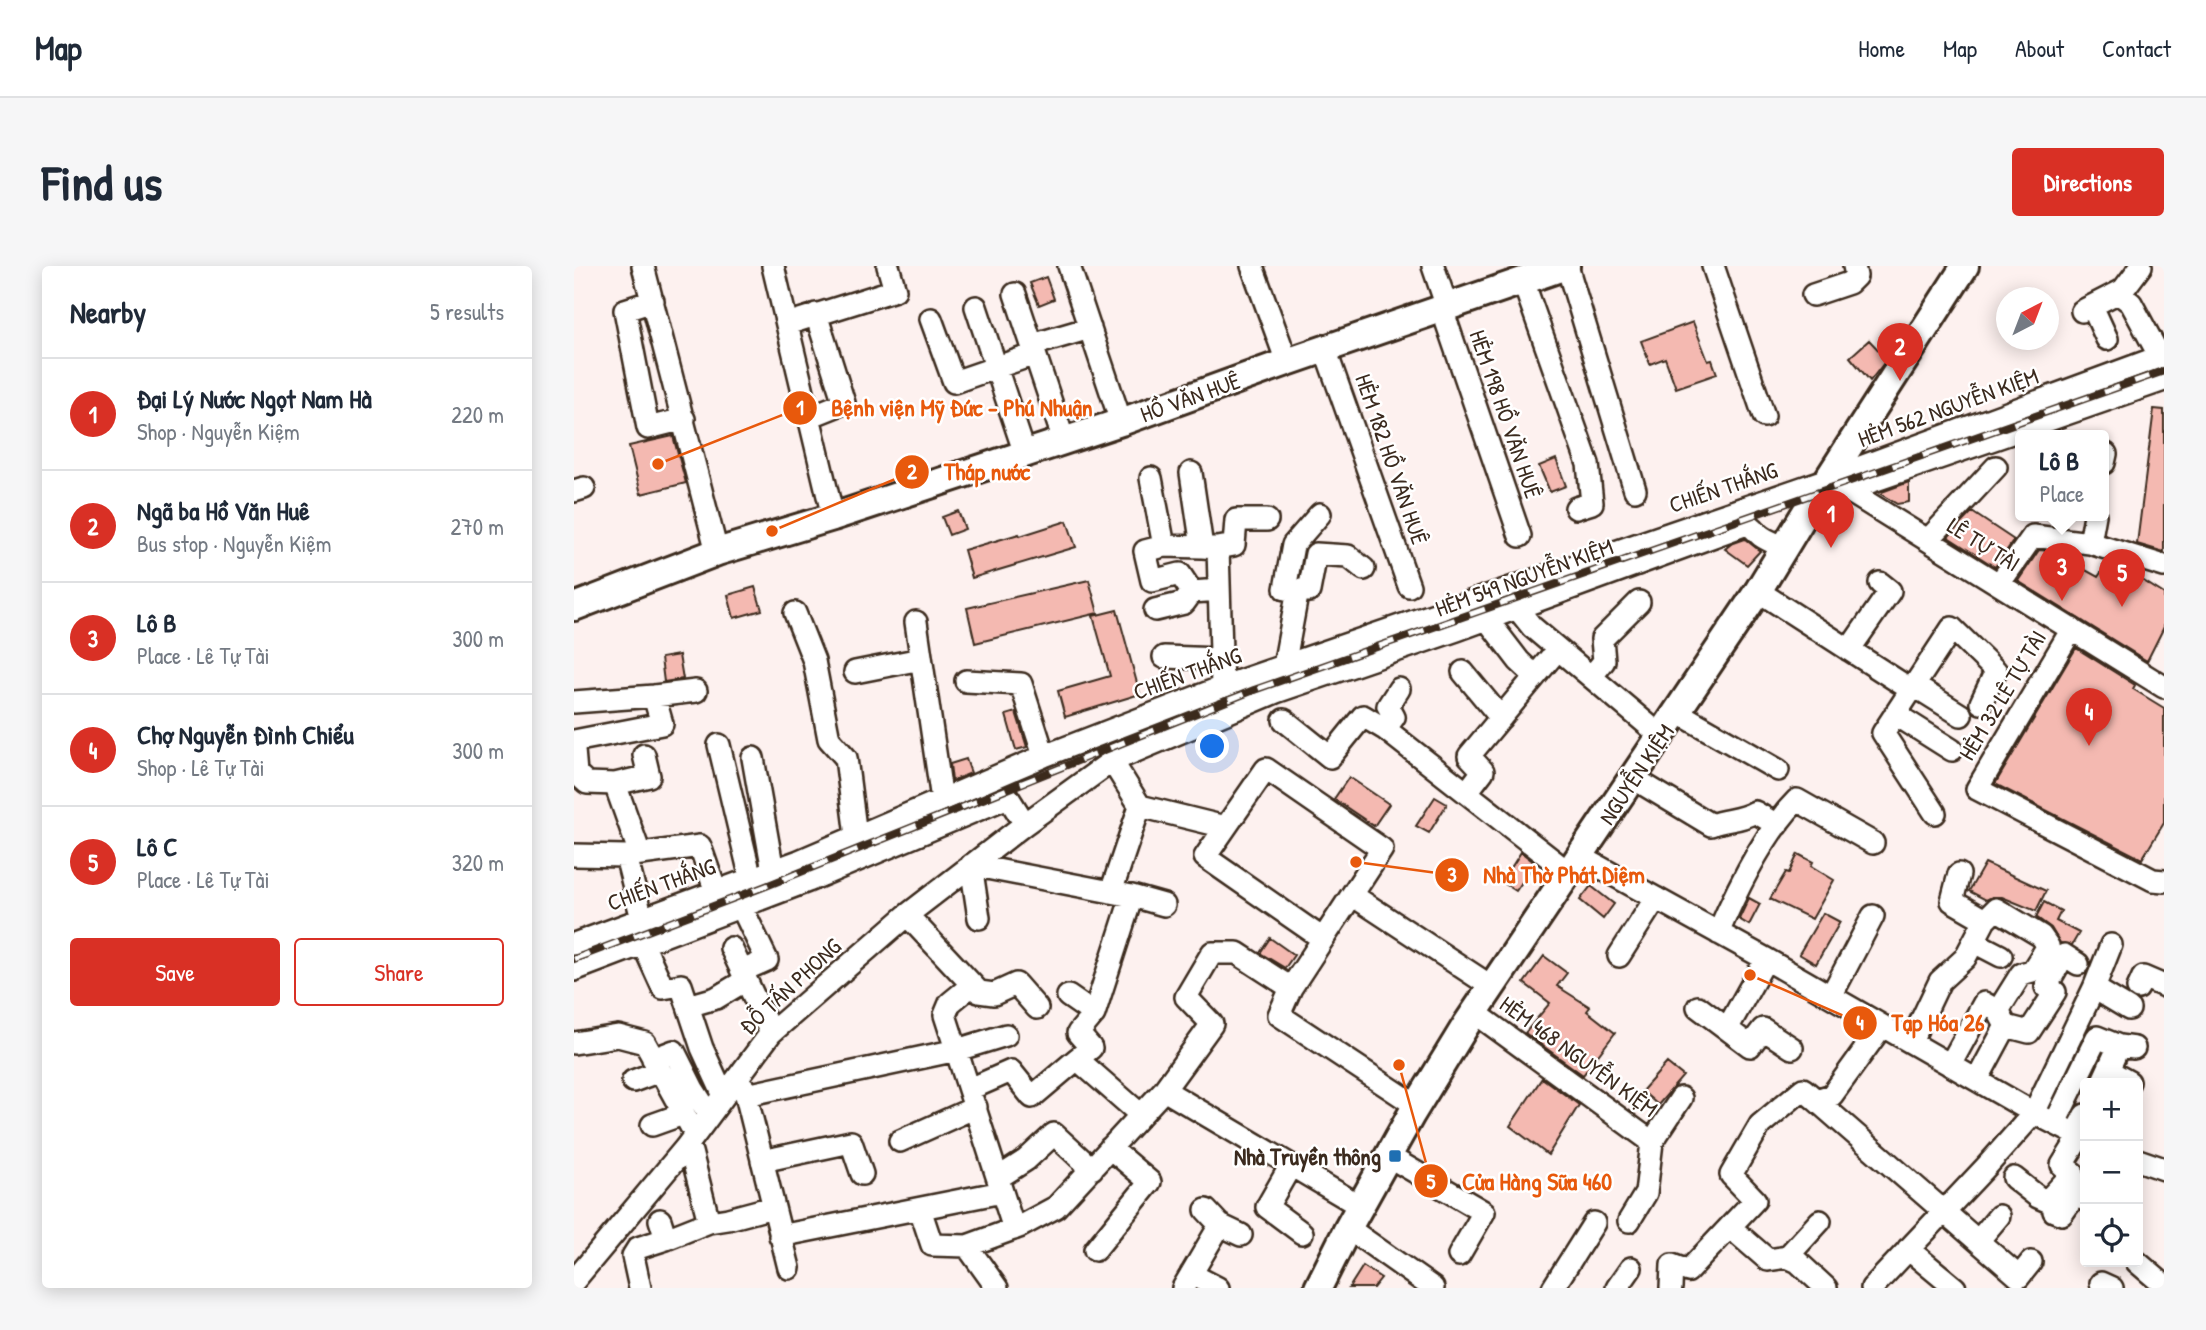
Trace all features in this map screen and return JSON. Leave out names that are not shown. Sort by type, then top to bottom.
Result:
[{"type":"main road","name":"HỒ VĂN HUÊ","points":[[574,607],[717,552],[833,517],[1121,422],[1567,266]]},
{"type":"main road","name":"NGUYỄN KIỆM","points":[[1318,1288],[1388,1156],[1474,1012],[1758,591],[1784,547],[1830,490],[1965,266]]},
{"type":"street","points":[[643,266],[717,552]]},
{"type":"street","points":[[773,266],[833,517]]},
{"type":"street","points":[[786,324],[895,290],[888,266]]},
{"type":"street","points":[[1069,266],[1121,422]]},
{"type":"street","points":[[1252,266],[1287,362]]},
{"type":"street","name":"HẺM 198 HỒ VĂN HUÊ","points":[[1433,266],[1444,308],[1520,536]]},
{"type":"street","points":[[1567,266],[1635,490]]},
{"type":"street","points":[[1713,266],[1764,416]]},
{"type":"street","points":[[1813,295],[1849,283],[1856,276],[1854,266]]},
{"type":"street","points":[[2108,340],[2087,308],[2123,290],[2141,266]]},
{"type":"street","points":[[1523,281],[1588,464],[1592,503],[1576,508]]},
{"type":"street","points":[[1014,293],[1064,441]]},
{"type":"street","points":[[2118,293],[2130,303],[2162,356]]},
{"type":"street","points":[[653,301],[625,310],[648,428],[684,419]]},
{"type":"street","points":[[976,307],[1025,454]]},
{"type":"street","points":[[809,417],[844,403],[816,314]]},
{"type":"street","points":[[931,319],[954,382],[996,368],[1033,349],[1090,328]]},
{"type":"street","name":"HẺM 182 HỒ VĂN HUÊ","points":[[1325,349],[1409,586]]},
{"type":"street","name":"HẺM 562 NGUYỄN KIỆM","points":[[1830,490],[2162,356]]},
{"type":"street","name":"HẺM 562 NGUYỄN KIỆM","points":[[1830,490],[2164,380]]},
{"type":"street","points":[[1928,540],[1996,467]]},
{"type":"street","points":[[1191,473],[1219,590],[1222,687]]},
{"type":"street","points":[[1151,478],[1164,546]]},
{"type":"street","name":"LÊ TỰ TÀI","points":[[1830,490],[1928,540],[2164,687]]},
{"type":"street","name":"CHIẾN THẮNG","points":[[574,944],[773,871],[1044,756],[1222,687],[1830,490]]},
{"type":"street","points":[[1320,514],[1293,545],[1286,589],[1309,591],[1316,554],[1348,556],[1364,569]]},
{"type":"street","points":[[1192,592],[1180,574],[1152,581],[1144,551],[1164,546],[1210,548],[1234,545],[1236,520],[1267,520]]},
{"type":"street","points":[[2090,544],[2094,521]]},
{"type":"street","name":"HẺM 549 NGUYỄN KIỆM","points":[[1276,692],[1747,524],[1760,535],[1784,547]]},
{"type":"street","points":[[1999,584],[2033,536],[2090,544],[2164,566]]},
{"type":"street","points":[[1849,650],[1889,592],[1880,583]]},
{"type":"street","points":[[1155,610],[1184,603],[1192,592],[1219,590]]},
{"type":"street","points":[[1284,666],[1298,590]]},
{"type":"street","points":[[1758,591],[1849,650],[1961,716]]},
{"type":"street","points":[[1591,677],[1604,661],[1602,639],[1639,602]]},
{"type":"street","points":[[1516,607],[1532,627],[1661,736]]},
{"type":"street","points":[[795,613],[814,661],[829,739],[846,758],[856,836]]},
{"type":"street","points":[[1486,618],[1519,662],[1535,676]]},
{"type":"street","points":[[916,622],[942,800]]},
{"type":"street","points":[[1935,813],[1883,733],[1952,628],[1996,671],[1981,703]]},
{"type":"street","name":"HẺM 32 LÊ TỰ TÀI","points":[[2072,629],[1977,789],[2153,880],[2164,881]]},
{"type":"street","points":[[1466,792],[1483,771],[1469,756],[1559,649]]},
{"type":"street","points":[[1164,657],[1221,659]]},
{"type":"street","points":[[855,672],[921,659]]},
{"type":"street","points":[[1463,672],[1501,718]]},
{"type":"street","points":[[966,681],[1021,684],[1044,756]]},
{"type":"street","points":[[1385,729],[1394,717],[1388,705],[1399,689]]},
{"type":"street","points":[[574,702],[696,691]]},
{"type":"street","name":"ĐỖ TẤN PHONG","points":[[575,1279],[690,1141],[709,1114],[735,1090],[771,1033],[907,915],[1112,761],[1276,692]]},
{"type":"street","points":[[574,741],[662,724],[654,696]]},
{"type":"street","points":[[600,700],[609,734]]},
{"type":"street","points":[[1677,712],[1778,770]]},
{"type":"street","points":[[1895,714],[1952,750]]},
{"type":"street","points":[[1284,720],[1330,757],[1363,716],[1385,729],[1466,792],[1575,865],[1656,898],[2080,1137],[2062,1165],[2078,1189]]},
{"type":"street","points":[[1077,743],[1090,777]]},
{"type":"street","points":[[719,745],[751,879]]},
{"type":"street","points":[[574,750],[576,773],[587,783],[615,784],[649,776],[644,755]]},
{"type":"street","points":[[753,758],[773,871]]},
{"type":"street","points":[[900,1141],[1011,1072],[1032,1097],[1091,1048],[1078,1033],[1094,1014],[1140,806],[1112,761]]},
{"type":"street","points":[[1323,939],[1205,857],[1266,769],[1382,849],[1291,988],[1279,1015],[1417,1106]]},
{"type":"street","points":[[1633,778],[1711,825],[1734,822],[1755,812],[1777,825]]},
{"type":"street","points":[[615,784],[633,855],[642,919]]},
{"type":"street","points":[[574,970],[808,881],[1008,797],[1025,824]]},
{"type":"street","points":[[1718,933],[1730,905],[1777,825],[1797,800],[1873,843]]},
{"type":"street","points":[[1140,806],[1225,827]]},
{"type":"street","points":[[574,855],[633,855],[700,846],[716,891]]},
{"type":"street","points":[[979,918],[971,865],[1122,894],[1164,905]]},
{"type":"street","points":[[1959,874],[1951,901],[1986,920]]},
{"type":"street","points":[[1352,895],[1492,986]]},
{"type":"street","points":[[1619,956],[1656,898]]},
{"type":"street","points":[[688,1006],[716,998],[767,960],[741,906]]},
{"type":"street","points":[[1911,1042],[1940,981],[1965,958],[1986,920],[1996,909],[2041,936],[2063,955]]},
{"type":"street","points":[[907,915],[979,992],[994,994],[1016,984],[1037,1008]]},
{"type":"street","points":[[1830,996],[1873,916]]},
{"type":"street","points":[[1974,942],[2001,956]]},
{"type":"street","points":[[643,944],[663,988],[681,985],[702,1048],[735,1090],[762,1161],[789,1268]]},
{"type":"street","points":[[1872,1288],[2034,1113],[2094,988],[2111,945]]},
{"type":"street","points":[[731,948],[771,1033]]},
{"type":"street","points":[[920,1209],[932,1245],[967,1246],[1014,1229],[1056,1208],[1164,1090],[1212,1024],[1186,997],[1212,953],[1237,953],[1291,988]]},
{"type":"street","points":[[1950,1065],[1984,1003],[2002,1018],[2029,1032],[2055,992],[2046,987],[2063,955]]},
{"type":"street","points":[[1977,1080],[2021,974],[2063,955]]},
{"type":"street","points":[[1727,1029],[1766,959]]},
{"type":"street","points":[[2138,988],[2143,977],[2164,986]]},
{"type":"street","points":[[972,985],[950,1003],[945,1015],[1014,1229]]},
{"type":"street","points":[[2094,988],[2129,1009]]},
{"type":"street","points":[[1068,996],[1094,1014]]},
{"type":"street","points":[[1698,1007],[1750,1046],[1763,1029],[1792,1048]]},
{"type":"street","name":"HẺM 468 NGUYỄN KIỆM","points":[[1474,1012],[1652,1142]]},
{"type":"street","points":[[1816,1100],[1832,1095],[1882,1026]]},
{"type":"street","points":[[735,1090],[957,1050],[1006,1035]]},
{"type":"street","points":[[574,1043],[618,1036],[653,1058],[683,1114],[709,1222]]},
{"type":"street","points":[[2055,1124],[2097,1037],[2127,1047],[2106,1077]]},
{"type":"street","points":[[633,1081],[653,1058],[674,1051],[692,1089],[709,1114]]},
{"type":"street","points":[[1077,1059],[1141,1115]]},
{"type":"street","points":[[1671,1288],[1672,1265],[1688,1271],[1755,1200],[1731,1175],[1760,1125],[1803,1089],[2019,1277],[2031,1262]]},
{"type":"street","points":[[1164,1090],[1290,1164],[1433,1288]]},
{"type":"street","name":"HẺM 468 NGUYỄN KIỆM","points":[[1629,1221],[1646,1193],[1652,1142],[1681,1098]]},
{"type":"street","points":[[652,1125],[683,1114]]},
{"type":"street","points":[[780,1236],[920,1209],[1000,1185],[1054,1134],[1092,1169]]},
{"type":"street","points":[[762,1161],[851,1142],[862,1174]]},
{"type":"street","points":[[1096,1250],[1150,1182],[1110,1148]]},
{"type":"street","points":[[1388,1156],[1484,1212],[1459,1255]]},
{"type":"street","points":[[2143,1162],[2164,1169]]},
{"type":"street","points":[[1290,1164],[1268,1207],[1302,1233]]},
{"type":"street","points":[[2014,1178],[2047,1201],[2078,1189]]},
{"type":"street","points":[[2054,1210],[2062,1214],[2078,1189]]},
{"type":"street","points":[[640,1288],[633,1256],[638,1248],[663,1230],[728,1219],[773,1207]]},
{"type":"street","points":[[1978,1241],[1999,1216]]},
{"type":"street","points":[[1219,1288],[1187,1281],[1213,1218],[1241,1235]]},
{"type":"street","points":[[1787,1257],[1820,1221]]},
{"type":"street","points":[[1553,1288],[1594,1223]]},
{"type":"street","points":[[1731,1227],[1768,1260],[1787,1257],[1798,1262],[1826,1288]]},
{"type":"street","points":[[967,1246],[997,1288]]},
{"type":"street","points":[[1908,1248],[1955,1288]]},
{"type":"street","points":[[2143,1267],[2164,1285]]},
{"type":"street","points":[[1617,1288],[1631,1268]]},
{"type":"building","points":[[1046,277],[1054,299],[1039,305],[1030,283]]},
{"type":"building","points":[[1693,322],[1708,361],[1712,360],[1717,374],[1676,388],[1665,358],[1650,364],[1641,341]]},
{"type":"building","points":[[1869,340],[1887,359],[1870,381],[1850,357]]},
{"type":"building","points":[[2154,409],[2164,410],[2164,552],[2137,544]]},
{"type":"building","points":[[673,436],[686,483],[641,494],[629,446]]},
{"type":"building","points":[[1556,459],[1566,486],[1550,492],[1539,466]]},
{"type":"building","points":[[1909,482],[1909,502],[1897,504],[1879,493]]},
{"type":"building","points":[[958,511],[965,529],[949,535],[942,517]]},
{"type":"building","points":[[1972,512],[2014,540],[1995,567],[1948,537]]},
{"type":"building","points":[[1067,521],[1076,547],[972,578],[964,550]]},
{"type":"building","points":[[1745,539],[1760,551],[1747,565],[1725,549]]},
{"type":"building","points":[[2039,550],[2051,551],[2098,577],[2108,562],[2120,566],[2164,594],[2164,627],[2147,661],[2018,581]]},
{"type":"building","points":[[1089,580],[1098,613],[975,643],[967,608]]},
{"type":"building","points":[[755,587],[762,610],[734,618],[728,595]]},
{"type":"building","points":[[1117,610],[1140,694],[1065,717],[1058,691],[1110,676],[1093,616]]},
{"type":"building","points":[[2076,648],[2135,685],[2133,689],[2164,708],[2164,823],[2142,859],[1995,784]]},
{"type":"building","points":[[679,655],[683,679],[664,682],[661,658]]},
{"type":"building","points":[[1016,712],[1027,747],[1016,750],[1006,715]]},
{"type":"building","points":[[966,759],[971,773],[952,781],[950,764]]},
{"type":"building","points":[[1349,777],[1389,804],[1374,826],[1334,799]]},
{"type":"building","points":[[1435,797],[1447,804],[1429,833],[1416,826]]},
{"type":"building","points":[[1521,852],[1535,863],[1516,891],[1502,882]]},
{"type":"building","points":[[1798,854],[1813,862],[1811,866],[1834,880],[1812,919],[1770,899],[1786,872],[1789,873]]},
{"type":"building","points":[[1985,863],[2046,891],[2036,911],[2002,897],[1986,900],[1969,891]]},
{"type":"building","points":[[1591,886],[1614,904],[1603,919],[1580,900]]},
{"type":"building","points":[[1749,898],[1760,904],[1749,925],[1739,919]]},
{"type":"building","points":[[2044,902],[2061,911],[2056,921],[2079,933],[2072,945],[2060,943],[2051,928],[2036,917]]},
{"type":"building","points":[[1823,913],[1840,922],[1816,964],[1799,954]]},
{"type":"building","points":[[1270,938],[1294,955],[1285,968],[1260,953]]},
{"type":"building","points":[[1544,956],[1567,973],[1557,986],[1590,1007],[1587,1011],[1615,1033],[1583,1075],[1525,1033],[1550,1003],[1524,983]]},
{"type":"building","points":[[1667,1063],[1683,1076],[1658,1105],[1642,1091]]},
{"type":"building","points":[[1542,1078],[1579,1105],[1548,1155],[1510,1126]]},
{"type":"building","points":[[1363,1266],[1381,1278],[1373,1288],[1349,1288]]},
{"type":"railway","points":[[574,959],[766,886],[1254,690],[2164,371]]},
{"type":"place","name":"Ngã ba Hồ Văn Huê","points":[[1900,381]]},
{"type":"place","name":"Bệnh viện Mỹ Đức - Phú Nhuận","points":[[658,464]]},
{"type":"place","name":"Tháp nước","points":[[772,531]]},
{"type":"place","name":"Đại Lý Nước Ngọt Nam Hà","points":[[1831,548]]},
{"type":"place","name":"Lô B","points":[[2062,601]]},
{"type":"place","name":"Lô C","points":[[2122,607]]},
{"type":"place","name":"Chợ Nguyễn Đình Chiểu","points":[[2089,746]]},
{"type":"place","name":"Nhà Thờ Phát Diệm","points":[[1356,862]]},
{"type":"place","name":"Tạp Hóa 26","points":[[1750,975]]},
{"type":"place","name":"Cửa Hàng Sữa 460","points":[[1399,1065]]},
{"type":"place","name":"Nhà Truyền thông","points":[[1395,1156]]}]
